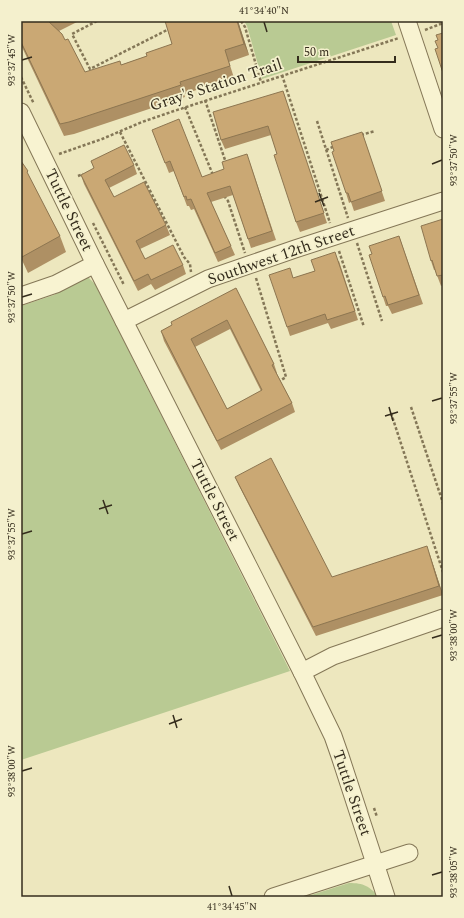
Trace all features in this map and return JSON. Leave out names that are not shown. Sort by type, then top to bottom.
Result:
[{"type":"street","points":[[411,29],[443,129]]},
{"type":"street","name":"Tuttle Street","points":[[21,112],[95,264],[333,736],[386,897]]},
{"type":"street","name":"Southwest 12th Street","points":[[124,321],[219,275],[443,201]]},
{"type":"street","points":[[21,296],[50,287],[95,264]]},
{"type":"street","points":[[302,672],[333,656],[443,618]]},
{"type":"street","points":[[273,897],[410,853]]},
{"type":"path","points":[[98,21],[72,34],[90,69],[172,28]]},
{"type":"path","points":[[241,21],[245,27],[261,82]]},
{"type":"path","name":"Gray's Station Trail","points":[[62,161],[59,154],[120,132],[142,122],[205,100],[282,76],[411,29],[443,24]]},
{"type":"path","points":[[282,76],[330,225]]},
{"type":"path","points":[[280,94],[287,92]]},
{"type":"path","points":[[205,100],[224,160]]},
{"type":"path","points":[[185,107],[215,179]]},
{"type":"path","points":[[211,117],[218,115]]},
{"type":"path","points":[[317,121],[350,224]]},
{"type":"path","points":[[356,137],[375,131]]},
{"type":"path","points":[[120,132],[184,257],[190,264],[192,274]]},
{"type":"path","points":[[326,150],[338,144]]},
{"type":"path","points":[[123,153],[130,150]]},
{"type":"path","points":[[78,176],[84,173]]},
{"type":"path","points":[[221,192],[228,201],[245,254]]},
{"type":"path","points":[[93,223],[127,292]]},
{"type":"path","points":[[355,238],[382,321]]},
{"type":"path","points":[[339,251],[364,327]]},
{"type":"path","points":[[256,278],[286,377],[276,383]]},
{"type":"path","points":[[411,407],[443,503]]},
{"type":"path","points":[[391,413],[443,572]]},
{"type":"green space","points":[[244,21],[391,21],[396,35],[262,79],[247,26]]},
{"type":"green space","points":[[84,277],[89,278],[95,284],[290,671],[21,760],[21,306],[54,295]]},
{"type":"green space","points":[[349,883],[366,886],[379,897],[305,897]]},
{"type":"building","points":[[21,21],[48,21],[62,34],[65,40],[68,39],[85,72],[120,61],[121,65],[147,56],[146,53],[172,44],[165,21],[237,21],[244,44],[225,50],[230,66],[180,82],[181,85],[60,124],[21,42]]},
{"type":"building","points":[[443,33],[443,73],[435,49],[438,48],[435,41],[438,40],[436,35]]},
{"type":"building","points":[[283,91],[324,213],[296,222],[274,155],[277,154],[268,126],[221,140],[213,112]]},
{"type":"building","points":[[179,119],[202,177],[224,169],[222,162],[247,154],[272,231],[248,239],[230,186],[207,193],[231,246],[215,253],[191,199],[187,200],[186,196],[184,197],[170,161],[165,163],[152,130]]},
{"type":"building","points":[[362,132],[382,191],[351,202],[348,193],[346,193],[332,152],[334,151],[331,142]]},
{"type":"building","points":[[124,145],[134,165],[105,180],[114,197],[144,182],[166,225],[136,241],[145,259],[173,245],[183,265],[151,280],[148,274],[134,281],[81,175],[94,168],[91,161]]},
{"type":"building","points":[[21,161],[28,171],[27,172],[60,236],[22,257],[21,254]]},
{"type":"building","points":[[443,219],[443,275],[437,276],[421,226]]},
{"type":"building","points":[[399,236],[419,295],[388,305],[385,296],[383,297],[369,255],[372,254],[369,246]]},
{"type":"building","points":[[335,252],[355,311],[327,320],[325,314],[287,327],[269,275],[290,268],[293,278],[315,271],[311,260]]},
{"type":"building","points":[[236,288],[274,364],[272,365],[292,403],[217,441],[161,331],[172,325],[171,322]],"holes":[[[227,320],[262,390],[227,409],[191,339]]]},
{"type":"building","points":[[271,458],[332,577],[427,546],[439,586],[313,627],[235,477]]}]
